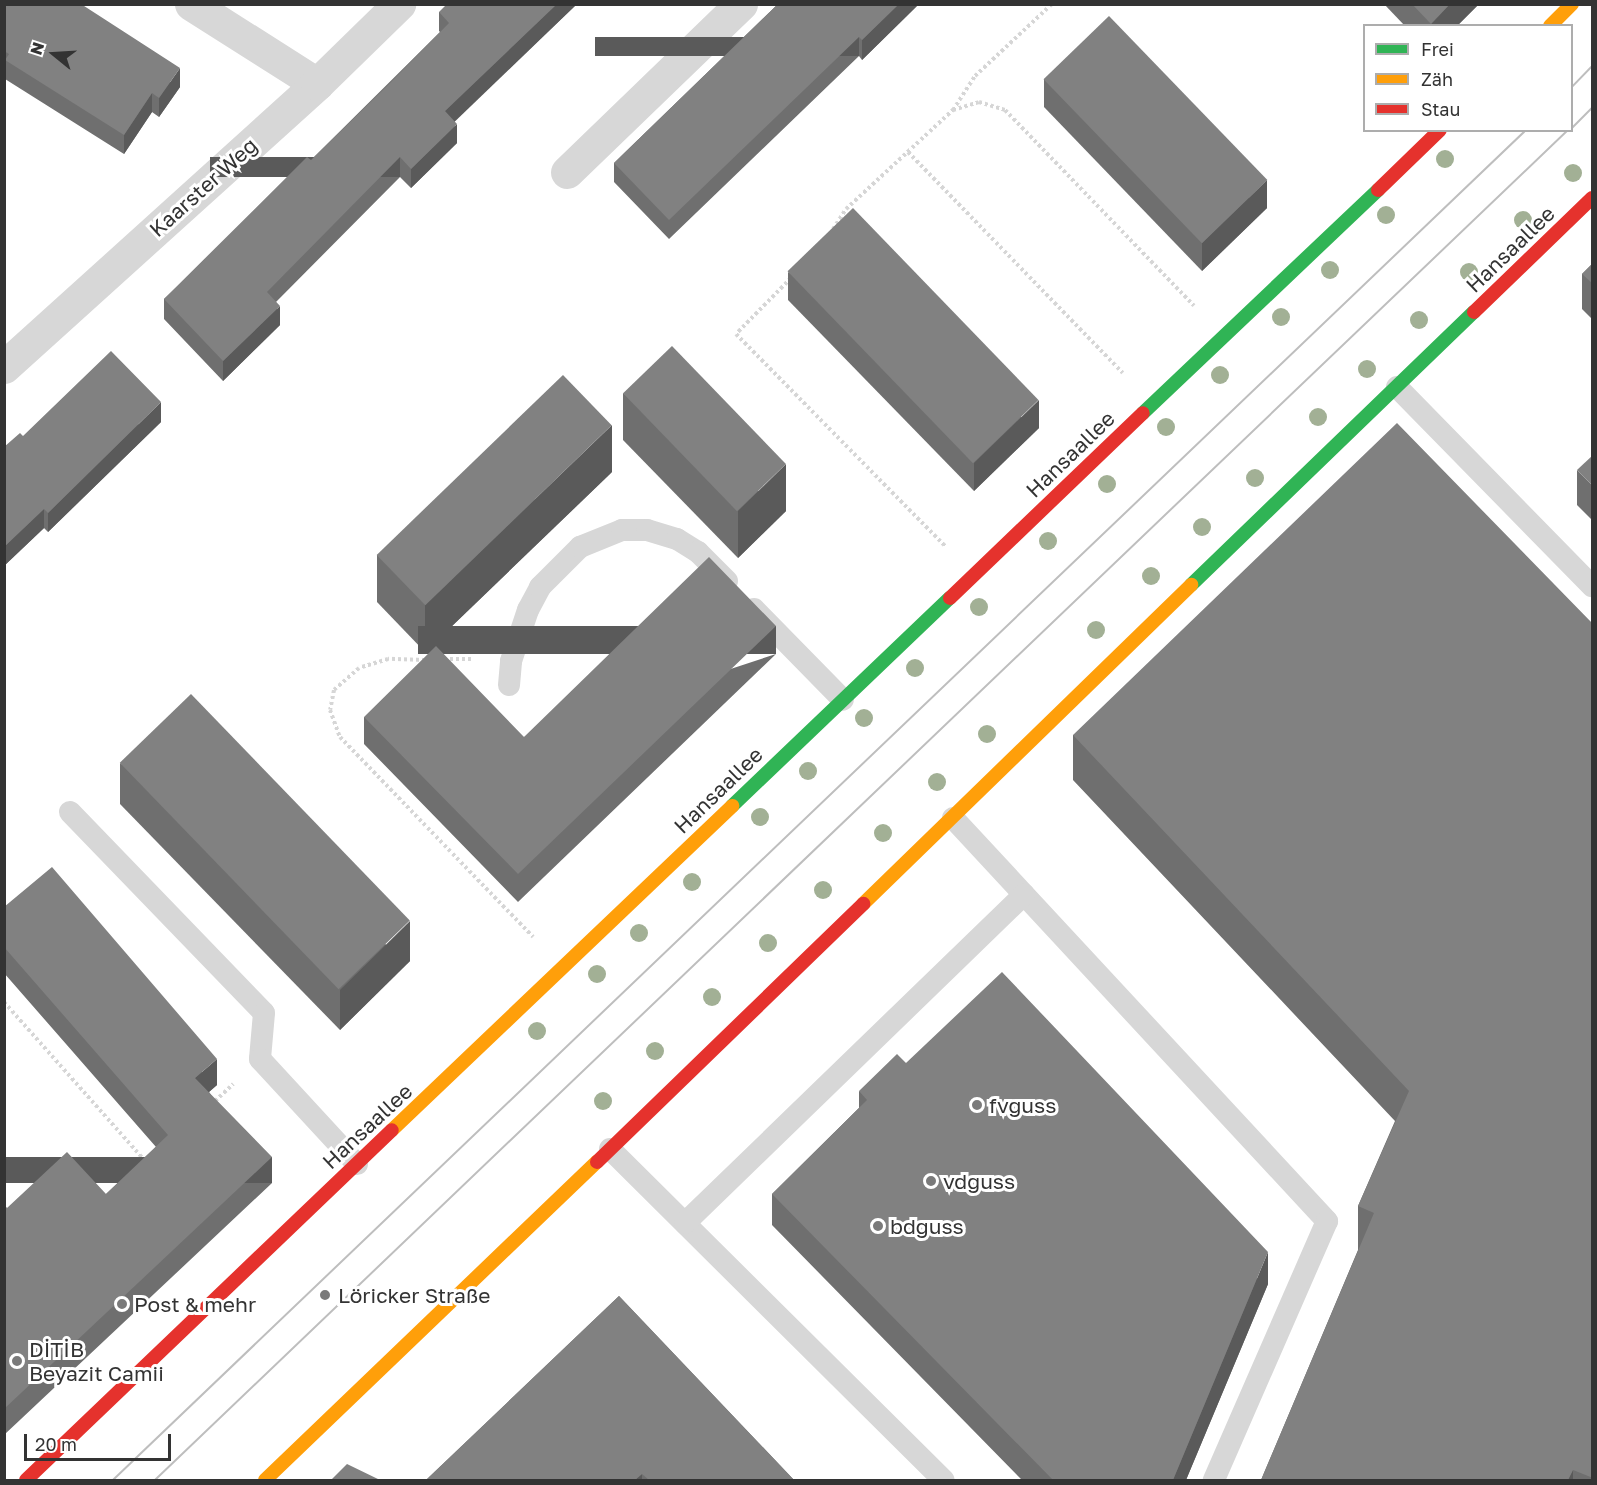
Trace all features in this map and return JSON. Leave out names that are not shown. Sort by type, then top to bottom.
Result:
[{"type":"street","points":[[191,4],[317,84]]},
{"type":"street","name":"Kaarster Weg","points":[[4,367],[317,84],[399,4]]},
{"type":"street","points":[[567,172],[741,4]]},
{"type":"street","points":[[1552,24],[1572,4]]},
{"type":"street","name":"Hansaallee","points":[[26,1480],[1438,132]]},
{"type":"street","name":"Hansaallee","points":[[265,1480],[1593,198]]},
{"type":"lane","points":[[1397,387],[1593,586]]},
{"type":"lane","points":[[509,686],[511,661],[528,610],[540,587],[580,547],[622,530],[646,530],[677,539],[698,552],[843,700]]},
{"type":"lane","points":[[70,812],[264,1013],[260,1059],[357,1164]]},
{"type":"lane","points":[[953,818],[1327,1221],[1214,1480]]},
{"type":"lane","points":[[685,1223],[1024,894]]},
{"type":"lane","points":[[610,1149],[943,1480]]},
{"type":"path","points":[[827,237],[846,209],[953,110],[975,76],[1052,4]]},
{"type":"path","points":[[953,110],[979,102],[1005,110],[1224,336]]},
{"type":"path","points":[[908,152],[1153,404]]},
{"type":"path","points":[[798,271],[736,334],[974,575]]},
{"type":"path","points":[[440,659],[511,661]]},
{"type":"path","points":[[429,660],[388,660],[359,668],[334,690],[330,710],[340,737],[563,968]]},
{"type":"path","points":[[4,1002],[147,1164],[153,1158]]},
{"type":"building","points":[[4,4],[81,4],[180,68],[159,98],[152,93],[124,135],[5,60],[9,54],[4,51]]},
{"type":"building","points":[[447,4],[557,4],[445,111],[457,124],[411,169],[400,157],[267,292],[280,306],[223,361],[164,299],[307,157],[311,160],[449,23],[439,12]]},
{"type":"building","points":[[778,4],[899,4],[862,40],[859,37],[669,220],[614,163]]},
{"type":"building","points":[[1412,4],[1450,4],[1431,24]]},
{"type":"building","points":[[1109,16],[1267,180],[1202,243],[1044,79]]},
{"type":"building","points":[[853,208],[1038,400],[973,463],[788,271]]},
{"type":"building","points":[[1593,263],[1593,284],[1582,274]]},
{"type":"building","points":[[672,346],[786,464],[737,511],[623,393]]},
{"type":"building","points":[[111,351],[161,402],[48,513],[44,509],[4,547],[4,447],[20,433],[23,436]]},
{"type":"building","points":[[563,375],[612,425],[425,605],[377,555]]},
{"type":"building","points":[[1397,423],[1593,624],[1593,1478],[1573,1470],[1568,1480],[1261,1480],[1374,1213],[1358,1206],[1409,1091],[1073,735]]},
{"type":"building","points":[[1593,455],[1593,486],[1577,470]]},
{"type":"building","points":[[709,557],[776,626],[518,874],[364,717],[436,646],[524,737]]},
{"type":"building","points":[[191,694],[410,921],[339,989],[120,763]]},
{"type":"building","points":[[52,867],[217,1059],[195,1078],[272,1157],[4,1409],[4,1206],[7,1208],[67,1152],[106,1194],[168,1135],[4,947],[4,907]]},
{"type":"building","points":[[1002,972],[1268,1252],[1173,1480],[1053,1480],[772,1194],[867,1100],[859,1091],[897,1054],[906,1063]]},
{"type":"building","points":[[619,1296],[794,1480],[649,1480],[642,1474],[635,1480],[426,1480]]},
{"type":"building","points":[[347,1464],[380,1480],[331,1480]]},
{"type":"tram line","points":[[1573,86],[1592,66]]},
{"type":"tram line","points":[[1573,127],[1592,108]]},
{"type":"tram line","points":[[113,1480],[1524,132]]},
{"type":"tram line","points":[[155,1480],[1566,132]]},
{"type":"traffic: fast","points":[[1143,413],[1378,190]]},
{"type":"traffic: fast","points":[[1191,585],[1474,312]]},
{"type":"traffic: fast","points":[[732,806],[950,598]]},
{"type":"traffic: slow","points":[[1552,24],[1572,4]]},
{"type":"traffic: slow","points":[[863,904],[1191,585]]},
{"type":"traffic: slow","points":[[392,1130],[732,806]]},
{"type":"traffic: slow","points":[[265,1480],[597,1162]]},
{"type":"traffic: jam","points":[[1378,190],[1438,132]]},
{"type":"traffic: jam","points":[[1474,312],[1592,198]]},
{"type":"traffic: jam","points":[[950,598],[1143,413]]},
{"type":"traffic: jam","points":[[597,1162],[863,904]]},
{"type":"traffic: jam","points":[[26,1480],[392,1130]]},
{"type":"place","name":"fvguss","points":[[977,1105]]},
{"type":"place","name":"vdguss","points":[[931,1181]]},
{"type":"place","name":"bdguss","points":[[878,1226]]},
{"type":"place","name":"Löricker Straße","points":[[325,1295]]},
{"type":"place","name":"Post & mehr","points":[[122,1304]]},
{"type":"place","name":"DİTİB Beyazit Camii","points":[[17,1361]]}]
